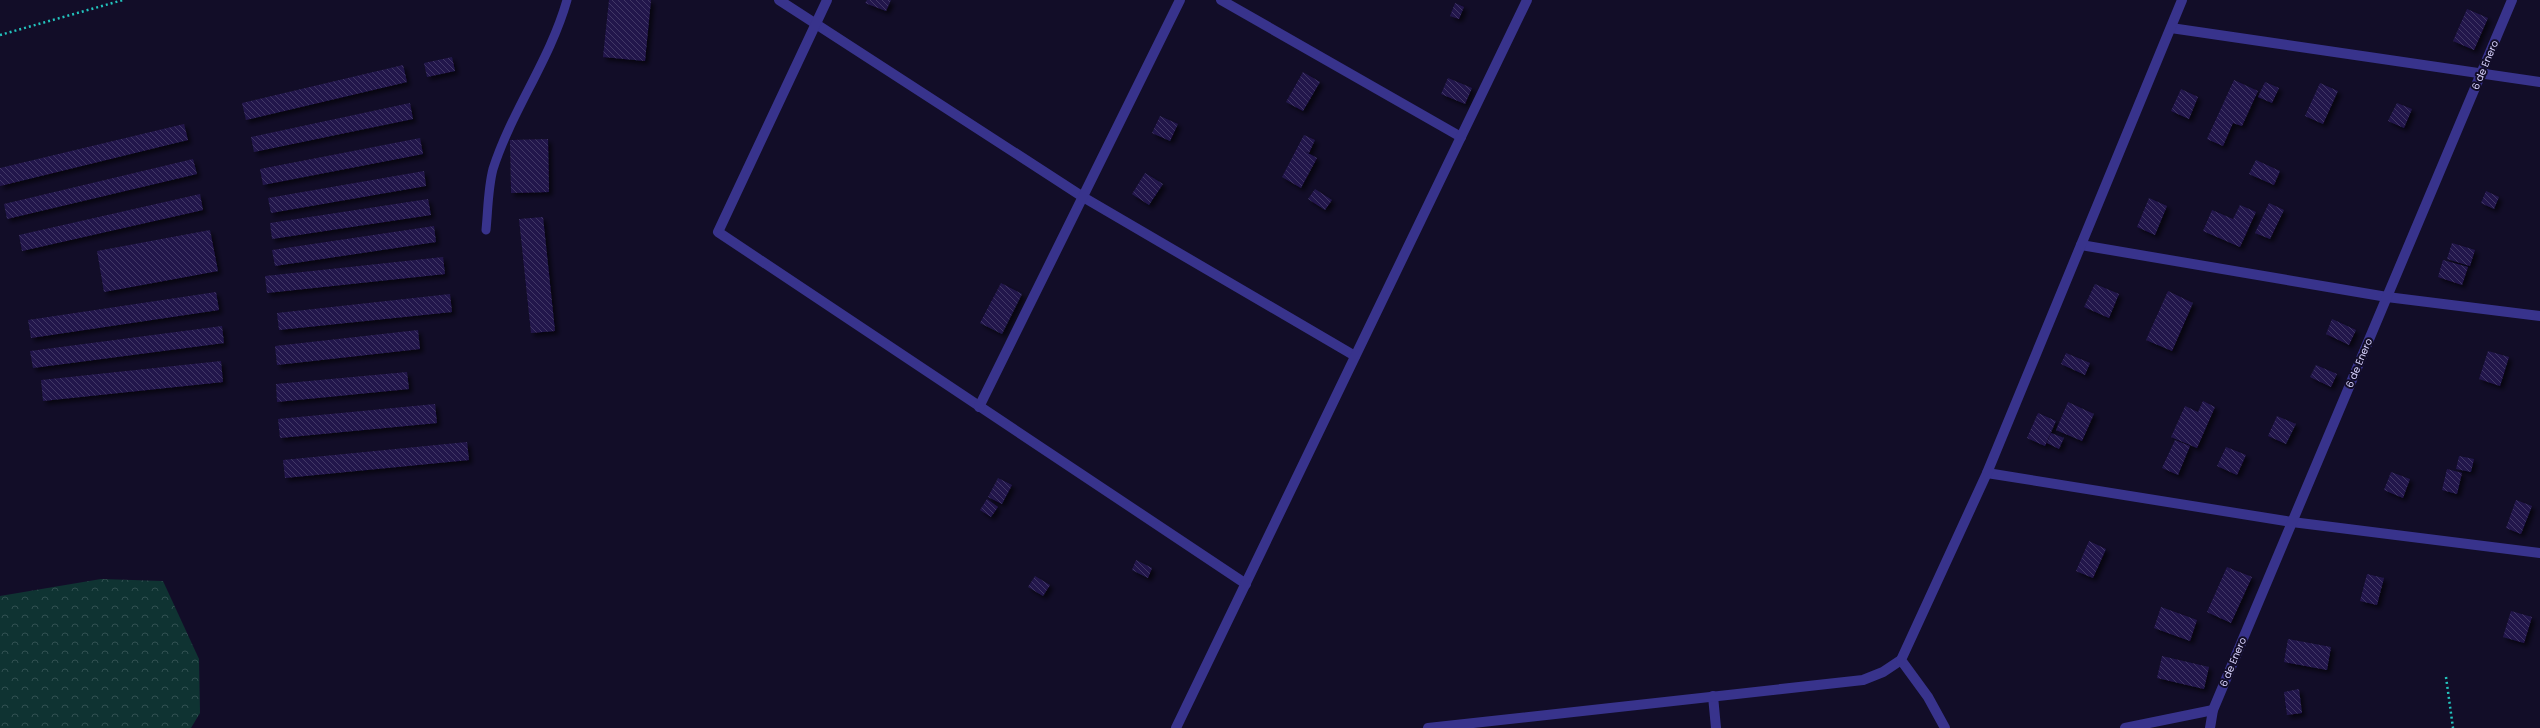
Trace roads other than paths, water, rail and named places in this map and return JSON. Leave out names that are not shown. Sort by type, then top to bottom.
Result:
[{"type":"street","points":[[779,0],[1083,197],[1355,356]]},
{"type":"street","points":[[827,0],[718,232],[1246,584]]},
{"type":"street","points":[[980,407],[1180,0]]},
{"type":"street","points":[[1221,0],[1461,137]]},
{"type":"street","points":[[1176,728],[1527,0]]},
{"type":"street","points":[[1428,728],[1462,726],[1863,680],[1883,672],[1902,660],[1987,473],[2182,0]]},
{"type":"street","name":"6 de Enero","points":[[2210,728],[2213,710],[2512,0]]},
{"type":"street","points":[[2171,28],[2481,72],[2540,82]]},
{"type":"street","points":[[2081,245],[2387,297],[2540,316]]},
{"type":"street","points":[[1987,473],[2292,522],[2540,554]]},
{"type":"street","points":[[1902,660],[1928,696],[1945,728]]},
{"type":"street","points":[[1713,696],[1716,728]]},
{"type":"street","points":[[2125,728],[2213,710]]},
{"type":"lane","points":[[486,230],[493,170],[516,113],[544,64],[559,29],[567,0]]}]
